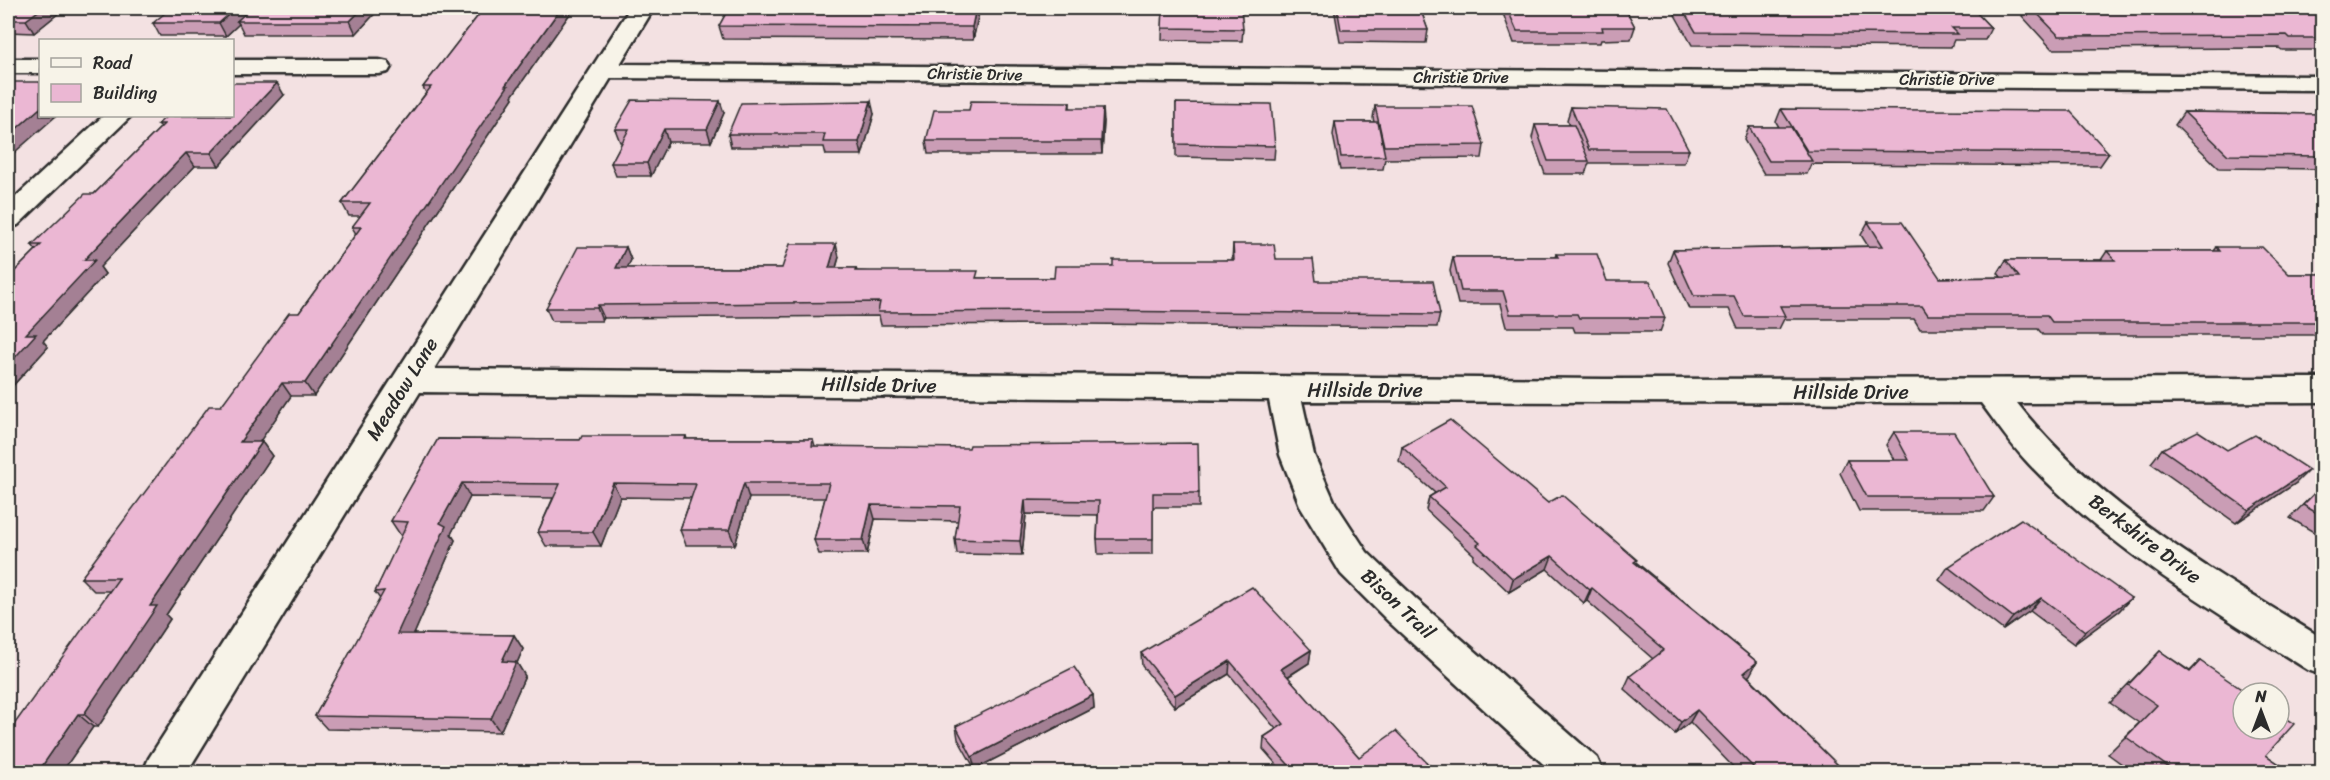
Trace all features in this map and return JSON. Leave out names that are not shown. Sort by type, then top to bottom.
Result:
[{"type":"street","name":"Meadow Lane","points":[[164,772],[600,70],[642,8]]},
{"type":"street","points":[[8,66],[39,66]]},
{"type":"street","points":[[234,67],[379,67]]},
{"type":"street","name":"Christie Drive","points":[[600,70],[2322,83]]},
{"type":"street","points":[[8,219],[117,117]]},
{"type":"street","name":"Hillside Drive","points":[[407,380],[1283,390],[1991,393],[2322,390]]},
{"type":"street","name":"Bison Trail","points":[[1283,390],[1297,455],[1314,498],[1354,563],[1403,611],[1582,772]]},
{"type":"street","name":"Berkshire Drive","points":[[1991,393],[2042,456],[2118,522],[2223,596],[2322,658]]},
{"type":"building","points":[[8,8],[42,8],[26,20],[8,20]]},
{"type":"building","points":[[171,8],[236,8],[219,23],[153,23]]},
{"type":"building","points":[[251,8],[363,8],[350,21],[237,21]]},
{"type":"building","points":[[484,8],[561,8],[505,86],[508,86],[305,383],[282,383],[240,442],[262,442],[150,606],[157,606],[84,714],[78,714],[38,772],[8,772],[8,733],[119,578],[81,578],[209,406],[221,406],[289,313],[299,313],[361,227],[352,227],[370,203],[342,203],[431,87],[423,87]]},
{"type":"building","points":[[729,8],[976,8],[972,27],[719,26]]},
{"type":"building","points":[[1163,8],[1241,8],[1243,29],[1162,28]]},
{"type":"building","points":[[1337,8],[1420,8],[1428,30],[1341,30]]},
{"type":"building","points":[[1507,8],[1625,8],[1635,27],[1602,27],[1603,31],[1517,31]]},
{"type":"building","points":[[1682,8],[1972,8],[1991,28],[1952,28],[1958,34],[1696,32]]},
{"type":"building","points":[[2032,8],[2322,8],[2322,38],[2290,38],[2287,35],[2059,36]]},
{"type":"building","points":[[8,82],[39,82],[39,109],[8,136]]},
{"type":"building","points":[[234,83],[277,83],[211,153],[186,153],[84,260],[95,260],[26,334],[36,334],[8,365],[8,278],[41,245],[32,245],[85,194],[94,194],[164,124],[158,124],[166,117],[234,117]]},
{"type":"building","points":[[632,100],[720,101],[707,129],[664,129],[647,163],[611,163],[629,129],[615,129]]},
{"type":"building","points":[[871,101],[859,142],[823,142],[825,134],[728,134],[741,103]]},
{"type":"building","points":[[971,101],[1070,102],[1069,108],[1103,108],[1101,141],[926,141],[934,110],[969,110]]},
{"type":"building","points":[[1176,103],[1271,104],[1275,146],[1176,144]]},
{"type":"building","points":[[1375,106],[1472,106],[1484,145],[1384,146]]},
{"type":"building","points":[[1571,107],[1667,109],[1689,150],[1589,150]]},
{"type":"building","points":[[1781,109],[2070,111],[2109,153],[1807,151]]},
{"type":"building","points":[[2184,112],[2322,114],[2322,156],[2228,155]]},
{"type":"building","points":[[1335,122],[1378,122],[1385,156],[1341,157]]},
{"type":"building","points":[[1535,125],[1574,125],[1589,161],[1548,161]]},
{"type":"building","points":[[1749,127],[1791,127],[1812,161],[1769,161]]},
{"type":"building","points":[[1868,222],[1902,222],[1940,278],[2019,277],[2006,260],[2115,260],[2107,251],[2220,251],[2217,247],[2262,247],[2289,274],[2322,274],[2322,322],[2052,322],[2047,315],[1928,315],[1922,306],[1780,306],[1785,316],[1744,316],[1734,296],[1694,296],[1673,250],[1883,246]]},
{"type":"building","points":[[790,244],[836,244],[829,268],[856,268],[855,271],[978,271],[976,278],[1054,278],[1055,266],[1113,266],[1113,260],[1234,260],[1233,244],[1274,244],[1276,259],[1313,259],[1316,281],[1433,281],[1440,314],[878,312],[880,302],[598,305],[597,308],[546,308],[578,247],[626,247],[616,268],[782,268]]},
{"type":"building","points":[[1556,254],[1597,254],[1607,281],[1650,281],[1665,318],[1579,318],[1577,314],[1510,314],[1503,291],[1461,291],[1453,257],[1558,257]]},
{"type":"building","points":[[1450,420],[1548,503],[1562,495],[1637,560],[1634,562],[1757,662],[1744,673],[1845,772],[1758,772],[1697,710],[1681,722],[1630,676],[1664,650],[1552,556],[1513,579],[1477,545],[1480,543],[1429,497],[1446,487],[1402,447]]},
{"type":"building","points":[[2198,431],[2227,450],[2255,435],[2309,470],[2249,510],[2162,449]]},
{"type":"building","points":[[1894,432],[1954,432],[1994,497],[1867,497],[1847,460],[1909,460]]},
{"type":"building","points":[[582,436],[813,439],[812,446],[969,448],[970,445],[1198,443],[1199,493],[1153,493],[1153,539],[1097,539],[1099,501],[1025,500],[1020,541],[955,539],[960,506],[871,505],[863,540],[814,540],[829,483],[744,483],[729,530],[680,530],[696,484],[613,483],[593,532],[538,532],[560,484],[462,483],[440,523],[446,526],[397,634],[514,635],[502,661],[516,662],[491,719],[315,716],[384,591],[375,592],[408,522],[391,521],[438,439],[580,440]]},
{"type":"building","points":[[2322,486],[2322,516],[2303,505]]},
{"type":"building","points":[[2021,519],[2131,598],[2085,631],[2041,598],[2013,617],[1948,567]]},
{"type":"building","points":[[1252,587],[1311,650],[1281,669],[1359,757],[1396,731],[1436,772],[1295,772],[1264,737],[1284,724],[1230,661],[1175,695],[1141,653]]},
{"type":"building","points":[[2160,651],[2190,672],[2200,661],[2231,682],[2231,741],[2279,741],[2266,755],[2291,772],[2175,772],[2126,737],[2157,705],[2128,685]]},
{"type":"building","points":[[1074,667],[1093,695],[972,757],[956,726]]}]
